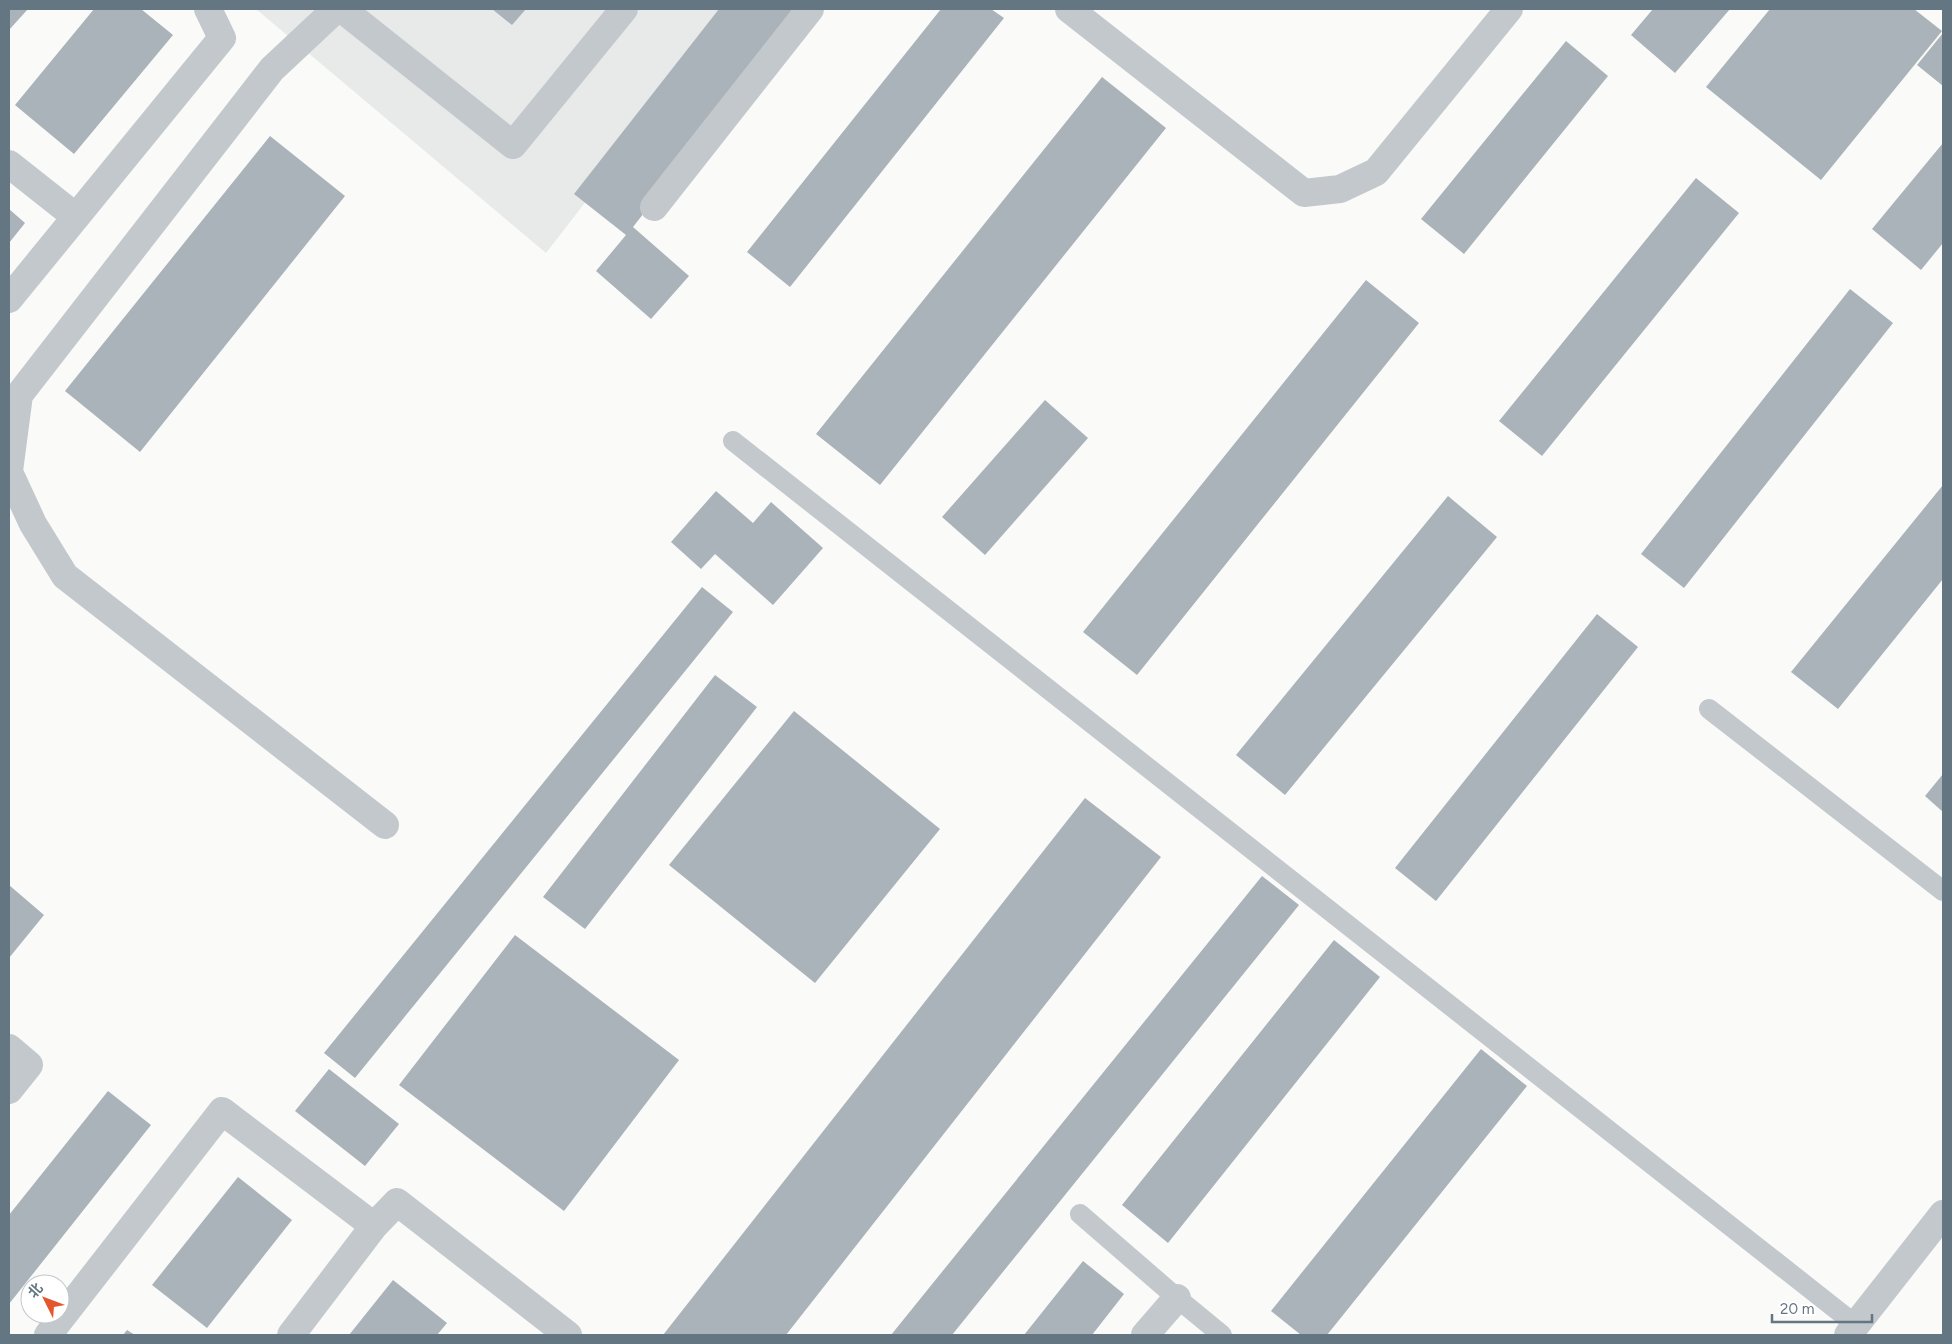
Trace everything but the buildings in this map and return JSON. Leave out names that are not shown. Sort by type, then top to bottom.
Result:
[{"type":"street","points":[[9,300],[222,38],[208,9]]},
{"type":"street","points":[[336,9],[272,69],[19,395],[9,472],[33,524],[65,576],[385,825]]},
{"type":"street","points":[[342,9],[513,145],[624,9]]},
{"type":"street","points":[[654,207],[810,9]]},
{"type":"street","points":[[1069,9],[1304,193],[1340,189],[1376,172],[1509,9]]},
{"type":"street","points":[[9,164],[76,217]]},
{"type":"street","points":[[9,1048],[29,1065],[9,1090]]},
{"type":"street","points":[[48,1335],[222,1111],[374,1226]]},
{"type":"street","points":[[291,1335],[374,1226],[397,1202],[568,1335]]},
{"type":"street","points":[[1852,1330],[1943,1214]]},
{"type":"street","points":[[1145,1335],[1177,1298]]},
{"type":"lane","points":[[734,441],[1852,1330]]},
{"type":"lane","points":[[1710,709],[1943,891]]},
{"type":"lane","points":[[1080,1214],[1222,1335]]},
{"type":"shaded area","points":[[256,9],[735,9],[546,253]]}]
